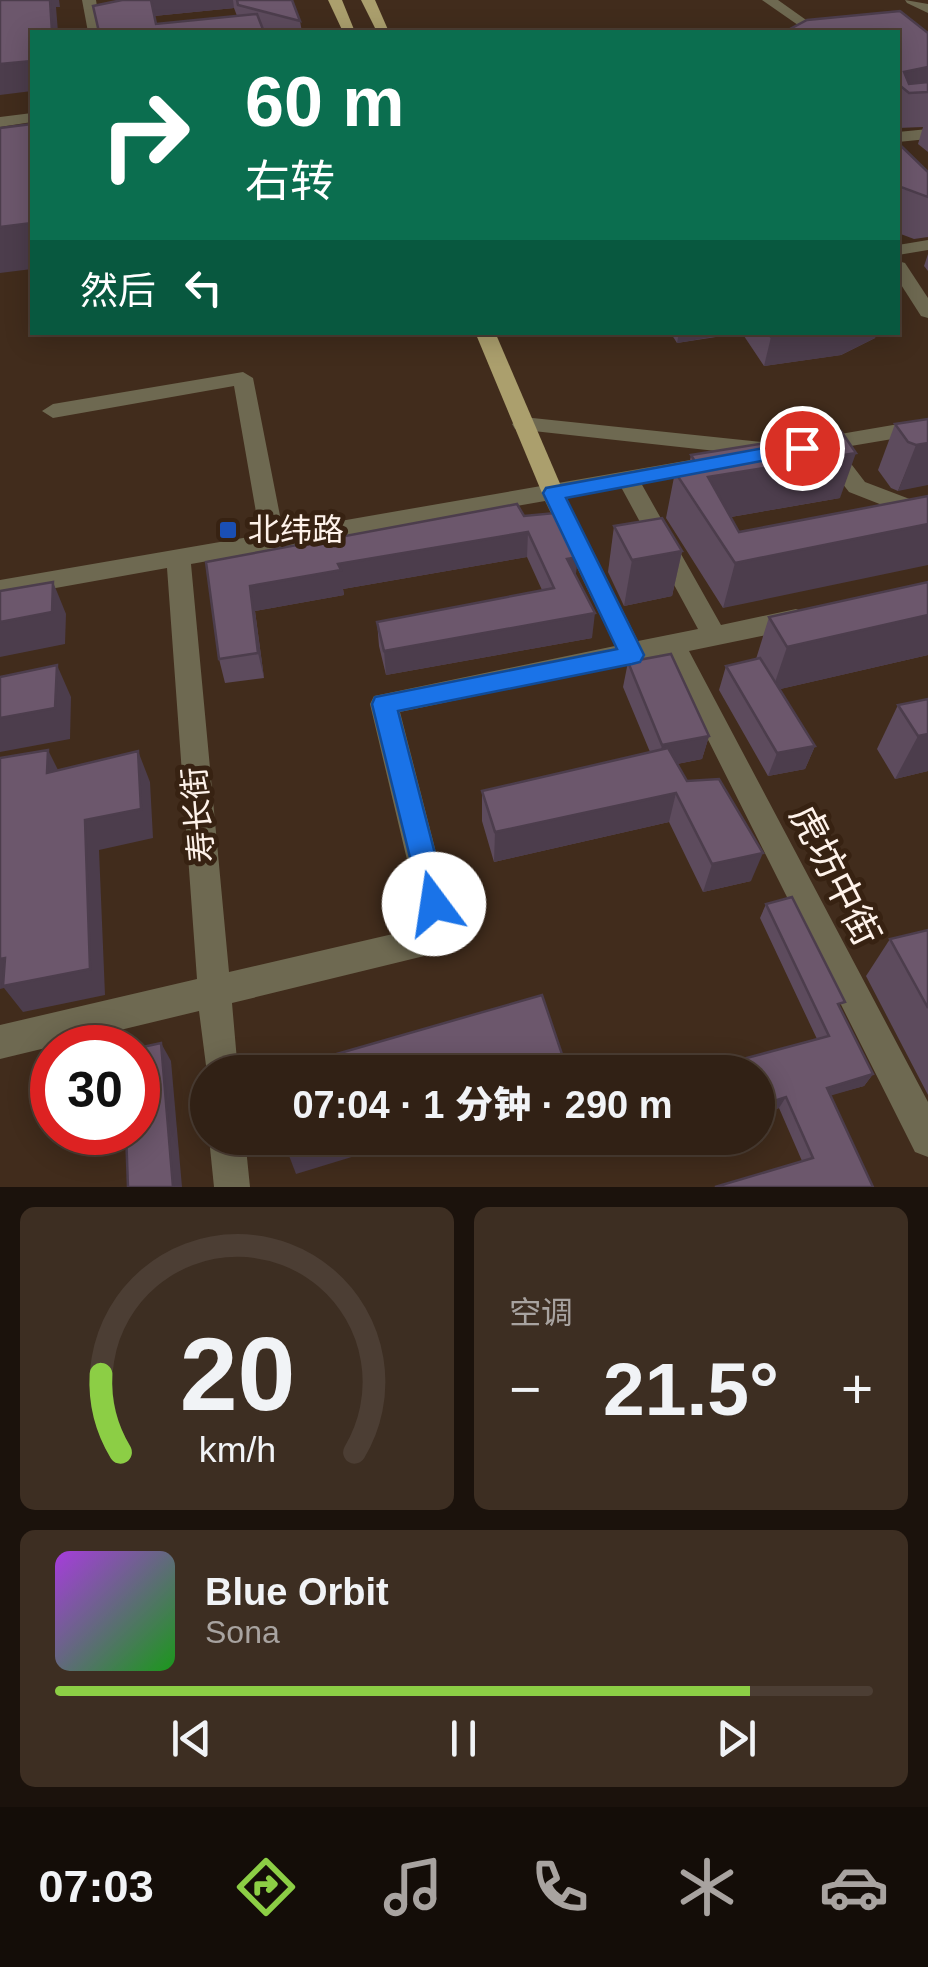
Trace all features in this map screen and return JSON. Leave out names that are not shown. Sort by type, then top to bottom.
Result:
[{"type":"main road","points":[[335,0],[349,30]]},
{"type":"main road","points":[[368,0],[382,30]]},
{"type":"main road","points":[[486,335],[553,493]]},
{"type":"street","points":[[89,0],[95,30]]},
{"type":"street","points":[[769,0],[813,30]]},
{"type":"street","points":[[912,0],[928,9]]},
{"type":"street","points":[[0,122],[30,118]]},
{"type":"street","points":[[900,138],[928,134]]},
{"type":"street","points":[[900,250],[928,246]]},
{"type":"street","points":[[900,271],[928,312]]},
{"type":"street","points":[[52,411],[243,378],[273,541]]},
{"type":"street","points":[[523,424],[781,452]]},
{"type":"street","points":[[0,589],[928,426]]},
{"type":"street","points":[[824,444],[857,487],[928,515]]},
{"type":"street","points":[[627,478],[715,638]]},
{"type":"street","points":[[553,493],[632,655]]},
{"type":"street","name":"寿长街","points":[[178,557],[218,1055]]},
{"type":"street","points":[[0,1042],[442,938],[384,704],[812,616]]},
{"type":"street","name":"虎坊中街","points":[[674,647],[928,1139]]},
{"type":"street","points":[[229,1155],[232,1187]]},
{"type":"building","points":[[0,0],[50,0],[52,30],[30,30],[30,61],[0,64]]},
{"type":"building","points":[[151,0],[156,24],[257,14],[263,30],[99,30],[93,6]]},
{"type":"building","points":[[237,0],[292,0],[300,21],[238,5]]},
{"type":"building","points":[[900,11],[928,33],[928,67],[904,72],[909,84],[928,82],[928,92],[909,93],[900,86],[900,30],[790,29],[807,20]]},
{"type":"building","points":[[30,124],[30,223],[0,227],[0,128]]},
{"type":"building","points":[[900,145],[928,172],[928,197],[900,187]]},
{"type":"building","points":[[928,419],[928,443],[916,445],[908,442],[895,424]]},
{"type":"building","points":[[841,431],[856,453],[708,477],[739,532],[928,496],[928,524],[735,563],[675,472],[699,468],[691,455]]},
{"type":"building","points":[[517,504],[524,516],[555,513],[578,557],[567,559],[595,613],[384,651],[377,622],[554,588],[528,532],[338,564],[341,570],[250,586],[258,653],[219,659],[206,562]]},
{"type":"building","points":[[662,518],[682,551],[632,560],[614,526]]},
{"type":"building","points":[[53,582],[52,612],[0,622],[0,591]]},
{"type":"building","points":[[928,582],[928,615],[787,647],[769,617]]},
{"type":"building","points":[[671,654],[709,736],[662,745],[628,662]]},
{"type":"building","points":[[760,658],[815,746],[777,753],[726,666]]},
{"type":"building","points":[[57,665],[55,708],[0,718],[0,677]]},
{"type":"building","points":[[928,699],[928,734],[918,736],[898,705]]},
{"type":"building","points":[[668,748],[687,781],[719,779],[763,853],[712,864],[676,793],[495,832],[482,791]]},
{"type":"building","points":[[48,750],[47,773],[138,751],[141,809],[85,820],[90,969],[3,986],[0,758]]},
{"type":"building","points":[[792,897],[845,1002],[838,1004],[873,1074],[827,1088],[873,1187],[715,1187],[813,1158],[786,1097],[775,1101],[775,1055],[758,1055],[829,1036],[766,904]]},
{"type":"building","points":[[928,930],[928,1008],[890,939]]},
{"type":"building","points":[[542,995],[562,1055],[333,1055]]},
{"type":"building","points":[[160,1043],[173,1187],[128,1187],[127,1155],[160,1155]]},
{"type":"place","name":"北纬路","points":[[228,530]]},
{"type":"route","points":[[434,904],[384,704],[632,655],[553,493],[802,448]]}]
